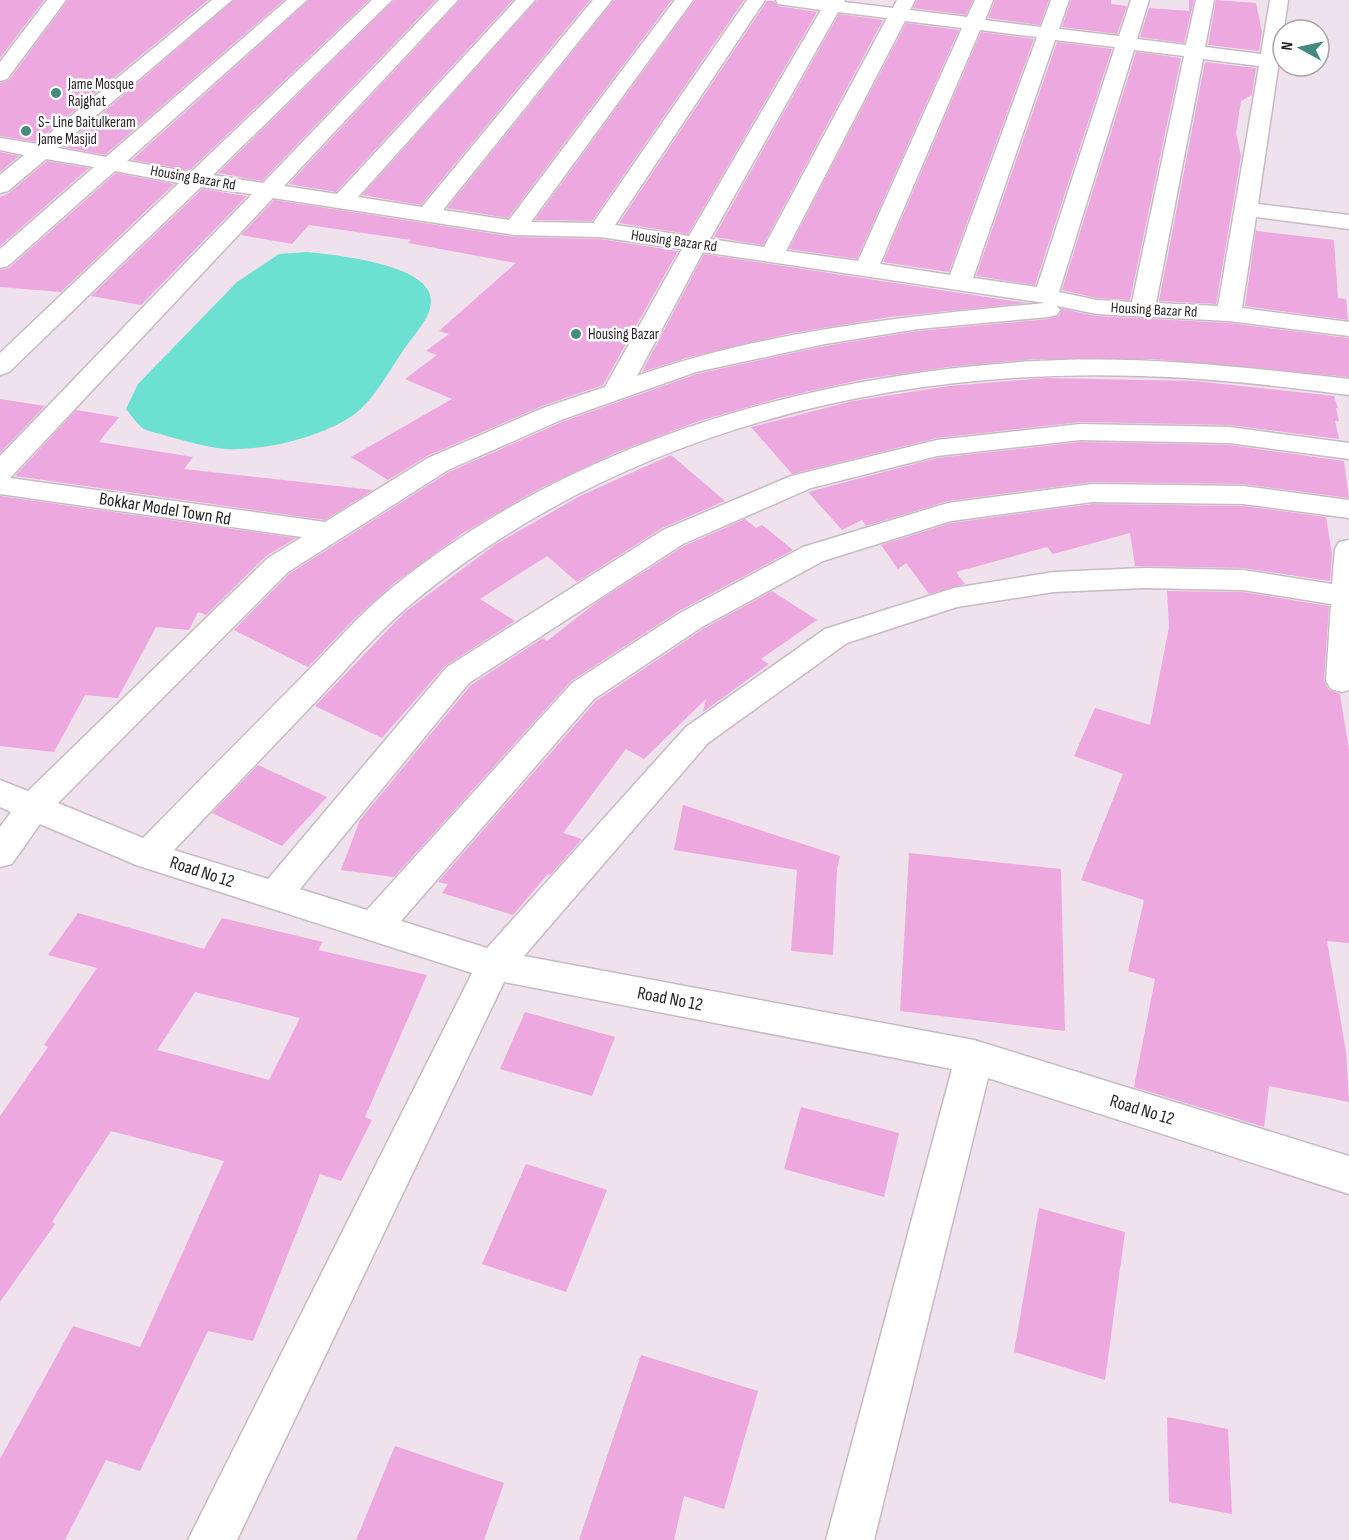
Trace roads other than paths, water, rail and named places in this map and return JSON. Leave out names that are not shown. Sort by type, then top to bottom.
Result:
[{"type":"street","points":[[0,75],[57,0]]},
{"type":"street","points":[[0,186],[224,0]]},
{"type":"street","points":[[0,261],[298,0]]},
{"type":"street","points":[[0,367],[383,0]]},
{"type":"street","points":[[0,472],[449,0]]},
{"type":"street","points":[[342,202],[526,0]]},
{"type":"street","points":[[427,214],[603,0]]},
{"type":"street","points":[[515,228],[684,0]]},
{"type":"street","points":[[600,230],[756,0]]},
{"type":"street","points":[[785,0],[902,7],[974,24],[1269,62]]},
{"type":"street","points":[[866,269],[984,0]]},
{"type":"street","points":[[959,283],[1060,0]]},
{"type":"street","points":[[1046,296],[1140,0]]},
{"type":"street","points":[[1143,308],[1205,0]]},
{"type":"street","points":[[1229,314],[1279,0]]},
{"type":"street","points":[[615,392],[696,244],[834,3]]},
{"type":"street","points":[[772,255],[902,7]]},
{"type":"street","name":"Housing Bazar Rd","points":[[0,144],[194,179],[515,228],[600,230],[1046,296],[1097,307],[1229,314],[1349,329]]},
{"type":"street","points":[[1246,209],[1349,222]]},
{"type":"street","points":[[0,854],[33,807],[278,565],[438,464],[552,414],[689,366],[825,337],[918,322],[1097,307]]},
{"type":"street","points":[[148,855],[385,609],[445,563],[506,522],[570,486],[635,456],[702,430],[782,406],[912,379],[983,371],[1057,367],[1153,367],[1274,376],[1349,387]]},
{"type":"street","points":[[275,895],[458,675],[673,537],[801,482],[937,448],[1080,432],[1229,435],[1349,451]]},
{"type":"street","name":"Bokkar Model Town Rd","points":[[0,485],[329,532]]},
{"type":"street","points":[[374,927],[583,691],[691,620],[813,554],[948,512],[1092,492],[1243,495],[1349,509]]},
{"type":"street","points":[[1342,681],[1349,549]]},
{"type":"street","points":[[212,1540],[494,966],[698,735],[836,636],[954,598],[1054,582],[1144,578],[1243,580],[1348,596]]},
{"type":"street","name":"Road No 12","points":[[0,793],[148,855],[494,966],[974,1057],[1349,1175]]},
{"type":"street","points":[[850,1540],[974,1057]]},
{"type":"place","name":"Jame Mosque Rajghat","points":[[56,93]]},
{"type":"place","name":"S- Line Baitulkeram Jame Masjid","points":[[26,131]]},
{"type":"place","name":"Housing Bazar","points":[[576,334]]}]
